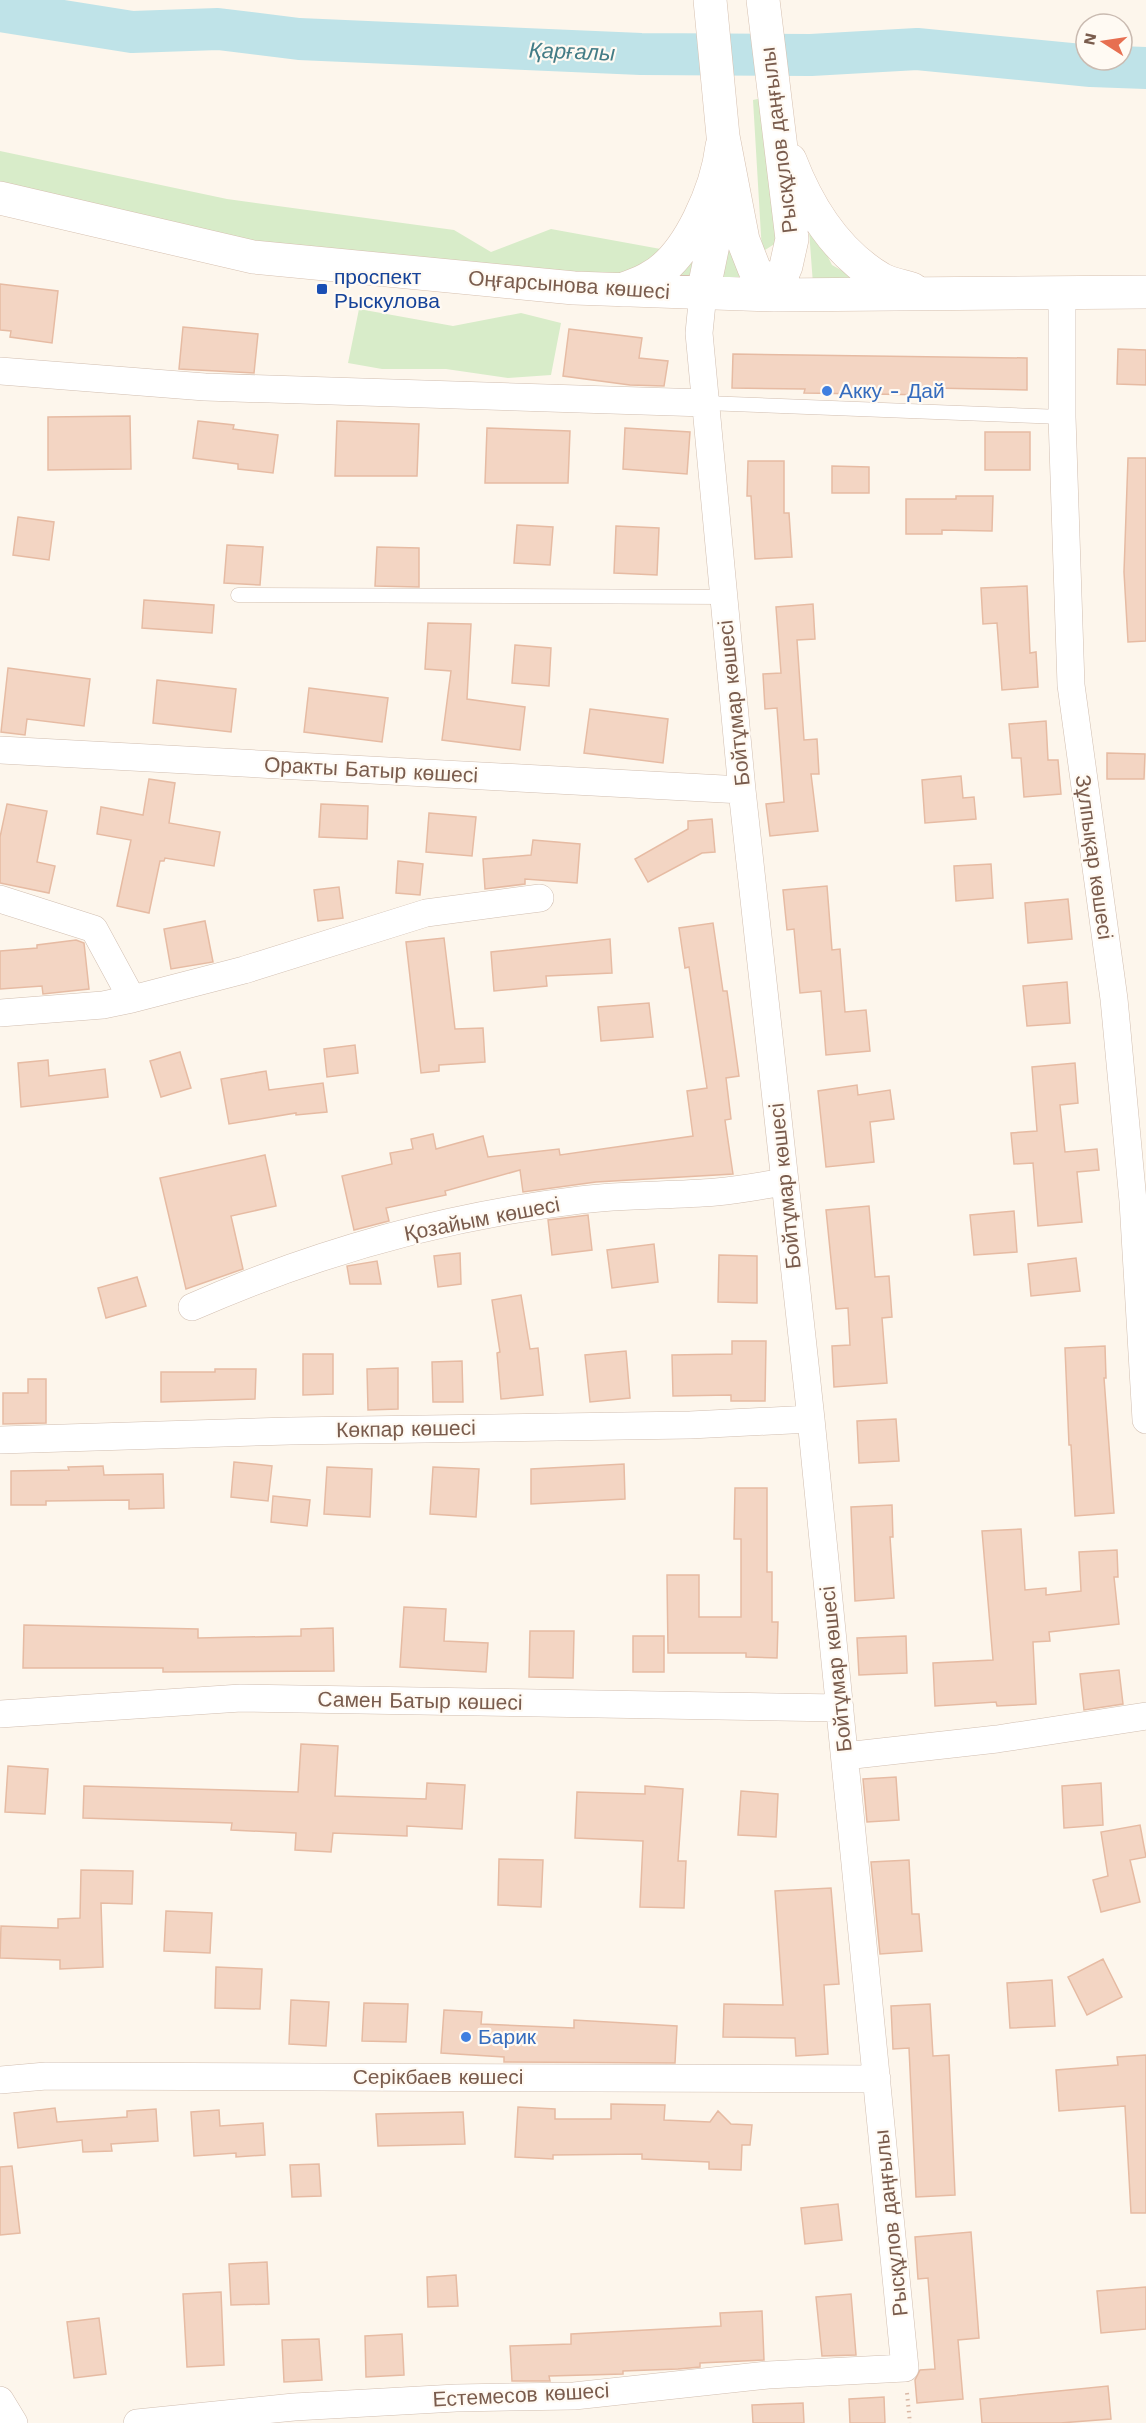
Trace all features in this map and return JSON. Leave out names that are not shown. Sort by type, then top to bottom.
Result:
[{"type":"main road","points":[[710,0],[722,120],[743,240],[754,268],[774,295]]},
{"type":"main road","name":"Рысқұлов даңғылы","points":[[763,0],[792,238],[786,266],[774,295]]},
{"type":"main road","points":[[775,111],[793,167],[824,225],[847,254],[883,280],[934,295]]},
{"type":"main road","points":[[703,293],[715,235],[722,120]]},
{"type":"main road","points":[[619,291],[652,277],[675,257],[697,223],[719,170]]},
{"type":"main road","name":"Оңғарсынова көшесі","points":[[0,198],[253,257],[453,278],[619,291],[774,295],[1146,292]]},
{"type":"street","name":"Бойтұмар көшесі","points":[[703,293],[699,333],[742,790],[771,1034],[783,1182],[811,1419],[877,2079]]},
{"type":"street","name":"Зұлпықар көшесі","points":[[1062,293],[1062,417],[1071,685],[1114,999],[1142,1273],[1146,1420]]},
{"type":"street","points":[[0,371],[205,387],[705,403]]},
{"type":"street","name":"Оракты Батыр көшесі","points":[[0,750],[742,790]]},
{"type":"street","points":[[0,1013],[103,1005],[132,999],[244,970],[426,913],[540,898]]},
{"type":"street","points":[[0,899],[94,930],[132,999]]},
{"type":"street","name":"Қозайым көшесі","points":[[192,1307],[243,1285],[340,1250],[477,1215],[582,1199],[717,1192],[783,1182]]},
{"type":"street","name":"Көкпар көшесі","points":[[0,1440],[290,1431],[690,1425],[811,1419]]},
{"type":"street","name":"Самен Батыр көшесі","points":[[0,1714],[241,1698],[840,1708]]},
{"type":"street","points":[[845,1756],[997,1738],[1146,1716]]},
{"type":"street","name":"Серікбаев көшесі","points":[[0,2080],[46,2076],[877,2079]]},
{"type":"street","name":"Рысқұлов даңғылы","points":[[877,2079],[905,2368]]},
{"type":"street","name":"Естемесов көшесі","points":[[137,2423],[294,2407],[456,2398],[574,2396],[768,2375],[905,2368]]},
{"type":"street","points":[[0,2400],[15,2423]]},
{"type":"lane","points":[[705,403],[1062,417]]},
{"type":"lane","points":[[238,595],[724,597]]},
{"type":"path","points":[[905,2368],[910,2423]]},
{"type":"green space","points":[[762,98],[779,241],[762,252],[753,100]]},
{"type":"green space","points":[[0,151],[227,199],[454,230],[491,252],[551,229],[666,250],[697,223],[703,293],[253,257],[0,198]]},
{"type":"green space","points":[[731,211],[740,283],[719,281]]},
{"type":"green space","points":[[808,217],[832,265],[873,288],[813,284]]},
{"type":"green space","points":[[359,309],[453,326],[521,313],[561,323],[551,375],[508,378],[446,369],[382,369],[348,363]]},
{"type":"building","points":[[0,284],[58,291],[52,343],[10,337],[11,331],[0,330]]},
{"type":"building","points":[[183,327],[258,334],[254,373],[179,369]]},
{"type":"building","points":[[569,329],[642,338],[639,358],[668,361],[664,386],[630,385],[563,376]]},
{"type":"building","points":[[1118,349],[1146,350],[1146,385],[1117,384]]},
{"type":"building","points":[[733,354],[1027,358],[1027,390],[933,388],[933,395],[804,393],[805,389],[732,388]]},
{"type":"building","points":[[130,416],[131,469],[48,470],[48,417]]},
{"type":"building","points":[[198,421],[234,425],[233,429],[278,435],[273,473],[238,469],[238,464],[193,458]]},
{"type":"building","points":[[337,421],[419,424],[417,476],[335,476]]},
{"type":"building","points":[[487,428],[570,431],[568,483],[485,483]]},
{"type":"building","points":[[625,428],[690,432],[687,474],[623,469]]},
{"type":"building","points":[[985,432],[1030,432],[1030,470],[985,470]]},
{"type":"building","points":[[1128,458],[1146,458],[1146,641],[1128,642],[1124,572]]},
{"type":"building","points":[[748,461],[784,461],[784,513],[789,513],[792,557],[755,559],[751,496],[747,496]]},
{"type":"building","points":[[832,466],[869,467],[869,493],[832,493]]},
{"type":"building","points":[[956,496],[993,496],[992,531],[942,530],[942,534],[906,534],[906,499],[956,499]]},
{"type":"building","points":[[18,517],[54,522],[49,560],[13,555]]},
{"type":"building","points":[[517,525],[553,527],[550,565],[514,563]]},
{"type":"building","points":[[616,526],[659,528],[657,575],[614,573]]},
{"type":"building","points":[[227,545],[263,547],[260,585],[224,583]]},
{"type":"building","points":[[377,547],[419,548],[419,587],[375,586]]},
{"type":"building","points":[[1027,586],[1030,653],[1036,652],[1038,687],[1002,690],[997,623],[983,624],[981,588]]},
{"type":"building","points":[[144,600],[214,605],[212,633],[142,628]]},
{"type":"building","points":[[813,604],[815,639],[797,640],[804,740],[817,739],[819,774],[811,774],[818,831],[770,836],[766,804],[784,802],[777,708],[765,709],[763,674],[781,673],[776,607]]},
{"type":"building","points":[[428,623],[471,624],[467,699],[525,707],[520,750],[442,740],[451,671],[425,669]]},
{"type":"building","points":[[515,645],[551,648],[549,686],[512,683]]},
{"type":"building","points":[[8,668],[90,679],[84,726],[27,719],[25,735],[1,732]]},
{"type":"building","points":[[157,680],[236,689],[231,732],[153,723]]},
{"type":"building","points":[[309,688],[388,698],[382,742],[304,732]]},
{"type":"building","points":[[590,709],[668,719],[663,763],[584,753]]},
{"type":"building","points":[[1046,721],[1048,760],[1058,760],[1061,794],[1024,797],[1021,758],[1012,758],[1009,724]]},
{"type":"building","points":[[1107,753],[1145,754],[1144,779],[1107,779]]},
{"type":"building","points":[[961,776],[963,798],[974,797],[976,819],[925,823],[922,780]]},
{"type":"building","points":[[149,779],[175,783],[169,823],[220,832],[214,866],[165,858],[164,861],[160,861],[149,913],[117,906],[131,840],[97,834],[101,807],[143,815]]},
{"type":"building","points":[[7,804],[47,811],[37,862],[55,866],[49,893],[0,883],[0,837]]},
{"type":"building","points":[[321,804],[368,806],[367,839],[319,837]]},
{"type":"building","points":[[429,813],[476,817],[472,856],[426,852]]},
{"type":"building","points":[[712,819],[715,852],[702,853],[648,882],[635,859],[688,829],[688,821]]},
{"type":"building","points":[[533,840],[580,844],[577,883],[525,879],[525,884],[485,889],[483,859],[531,855]]},
{"type":"building","points":[[398,861],[423,864],[420,895],[396,893]]},
{"type":"building","points":[[991,864],[993,898],[956,901],[954,866]]},
{"type":"building","points":[[827,886],[832,950],[840,949],[845,1012],[866,1010],[870,1051],[826,1055],[821,991],[800,993],[794,929],[787,930],[783,890]]},
{"type":"building","points":[[339,887],[343,918],[318,921],[314,890]]},
{"type":"building","points":[[1068,899],[1072,939],[1028,943],[1025,903]]},
{"type":"building","points":[[205,921],[213,962],[171,969],[164,929]]},
{"type":"building","points":[[713,923],[723,991],[727,991],[739,1076],[726,1078],[731,1119],[725,1120],[733,1174],[596,1182],[523,1192],[520,1170],[445,1191],[446,1195],[386,1208],[389,1221],[354,1230],[342,1176],[392,1164],[390,1153],[413,1149],[411,1139],[433,1134],[436,1149],[483,1136],[488,1157],[559,1149],[560,1155],[693,1136],[687,1091],[707,1088],[689,967],[685,968],[679,928]]},
{"type":"building","points":[[444,938],[455,1029],[483,1028],[485,1062],[439,1065],[439,1071],[421,1073],[406,942]]},
{"type":"building","points":[[610,939],[612,973],[546,976],[547,986],[494,991],[491,952]]},
{"type":"building","points":[[76,940],[84,943],[89,989],[43,994],[42,986],[0,989],[0,951],[37,948],[37,945]]},
{"type":"building","points":[[1067,982],[1070,1023],[1027,1026],[1023,986]]},
{"type":"building","points":[[649,1003],[653,1037],[601,1041],[598,1007]]},
{"type":"building","points":[[355,1045],[358,1073],[327,1077],[324,1049]]},
{"type":"building","points":[[180,1052],[191,1088],[161,1097],[150,1061]]},
{"type":"building","points":[[48,1060],[49,1076],[105,1069],[108,1097],[21,1107],[18,1063]]},
{"type":"building","points":[[1075,1063],[1078,1103],[1060,1105],[1065,1152],[1097,1149],[1099,1170],[1077,1172],[1082,1222],[1038,1226],[1033,1163],[1014,1164],[1011,1133],[1037,1131],[1032,1067]]},
{"type":"building","points":[[266,1071],[269,1090],[323,1083],[327,1112],[296,1115],[296,1113],[229,1124],[221,1079]]},
{"type":"building","points":[[857,1085],[858,1095],[890,1090],[894,1119],[870,1122],[874,1162],[826,1167],[818,1091]]},
{"type":"building","points":[[265,1155],[276,1206],[231,1216],[243,1269],[186,1289],[160,1178]]},
{"type":"building","points":[[869,1206],[875,1277],[889,1276],[892,1317],[882,1318],[887,1383],[834,1387],[832,1346],[850,1345],[848,1308],[836,1309],[826,1210]]},
{"type":"building","points":[[1014,1211],[1017,1252],[974,1255],[970,1215]]},
{"type":"building","points":[[588,1215],[592,1250],[552,1255],[548,1220]]},
{"type":"building","points":[[654,1244],[658,1282],[612,1288],[607,1250]]},
{"type":"building","points":[[460,1253],[461,1284],[438,1287],[434,1256]]},
{"type":"building","points":[[719,1255],[757,1256],[757,1303],[718,1302]]},
{"type":"building","points":[[1076,1258],[1080,1291],[1031,1296],[1028,1264]]},
{"type":"building","points":[[377,1261],[381,1284],[350,1284],[347,1266]]},
{"type":"building","points":[[137,1277],[146,1306],[106,1318],[98,1288]]},
{"type":"building","points":[[521,1295],[530,1349],[538,1348],[543,1395],[501,1399],[497,1353],[500,1352],[492,1300]]},
{"type":"building","points":[[732,1341],[766,1341],[765,1401],[731,1401],[731,1395],[673,1396],[672,1355],[732,1354]]},
{"type":"building","points":[[1105,1346],[1106,1378],[1104,1378],[1114,1513],[1075,1516],[1065,1348]]},
{"type":"building","points":[[626,1351],[630,1398],[590,1402],[585,1355]]},
{"type":"building","points":[[303,1354],[333,1354],[333,1394],[303,1395]]},
{"type":"building","points":[[462,1361],[463,1402],[433,1402],[432,1362]]},
{"type":"building","points":[[398,1368],[398,1409],[368,1410],[367,1369]]},
{"type":"building","points":[[215,1369],[256,1369],[255,1399],[161,1402],[161,1372],[215,1372]]},
{"type":"building","points":[[28,1379],[46,1379],[46,1423],[3,1424],[3,1393],[28,1393]]},
{"type":"building","points":[[896,1419],[899,1461],[859,1463],[857,1421]]},
{"type":"building","points":[[234,1462],[272,1466],[268,1501],[231,1497]]},
{"type":"building","points":[[624,1464],[625,1499],[531,1504],[531,1469]]},
{"type":"building","points":[[103,1466],[104,1475],[163,1474],[164,1508],[129,1509],[129,1500],[46,1501],[46,1505],[11,1505],[11,1471],[69,1470],[68,1467]]},
{"type":"building","points":[[327,1467],[372,1469],[370,1517],[324,1514]]},
{"type":"building","points":[[433,1467],[479,1469],[476,1517],[430,1514]]},
{"type":"building","points":[[735,1488],[767,1488],[767,1572],[772,1572],[772,1622],[778,1622],[777,1658],[746,1657],[746,1653],[668,1653],[667,1575],[699,1575],[699,1617],[741,1617],[741,1539],[734,1539]]},
{"type":"building","points":[[273,1496],[310,1500],[307,1526],[271,1522]]},
{"type":"building","points":[[892,1505],[893,1537],[890,1537],[894,1598],[855,1601],[851,1507]]},
{"type":"building","points":[[1021,1529],[1025,1590],[1046,1588],[1046,1595],[1081,1591],[1079,1552],[1117,1550],[1118,1577],[1114,1577],[1119,1624],[1049,1632],[1050,1641],[1033,1642],[1036,1704],[997,1706],[996,1702],[935,1706],[933,1663],[993,1660],[982,1531]]},
{"type":"building","points":[[404,1607],[446,1609],[444,1641],[488,1643],[486,1672],[400,1667]]},
{"type":"building","points":[[24,1625],[198,1629],[198,1638],[301,1636],[301,1629],[333,1628],[334,1671],[163,1672],[163,1668],[23,1668]]},
{"type":"building","points":[[530,1631],[574,1631],[573,1678],[529,1677]]},
{"type":"building","points":[[633,1636],[664,1636],[664,1672],[633,1672]]},
{"type":"building","points":[[906,1636],[907,1673],[859,1675],[857,1638]]},
{"type":"building","points":[[1119,1670],[1123,1704],[1084,1710],[1080,1674]]},
{"type":"building","points":[[301,1744],[338,1746],[335,1796],[426,1799],[427,1783],[465,1785],[462,1829],[407,1826],[407,1836],[333,1833],[331,1852],[295,1850],[296,1833],[231,1830],[232,1823],[83,1818],[84,1786],[298,1792]]},
{"type":"building","points":[[8,1766],[48,1769],[45,1814],[5,1812]]},
{"type":"building","points":[[896,1777],[899,1820],[867,1822],[863,1779]]},
{"type":"building","points":[[1101,1783],[1103,1825],[1064,1828],[1062,1786]]},
{"type":"building","points":[[645,1786],[683,1789],[678,1861],[686,1861],[684,1908],[640,1907],[643,1841],[575,1838],[577,1792],[645,1794]]},
{"type":"building","points":[[741,1791],[778,1794],[776,1837],[738,1835]]},
{"type":"building","points":[[1140,1825],[1146,1857],[1130,1860],[1140,1902],[1101,1912],[1093,1880],[1108,1876],[1101,1832]]},
{"type":"building","points":[[499,1859],[543,1860],[541,1907],[498,1905]]},
{"type":"building","points":[[909,1860],[912,1914],[919,1914],[922,1951],[880,1954],[871,1862]]},
{"type":"building","points":[[81,1870],[133,1871],[132,1904],[101,1903],[103,1967],[60,1969],[60,1960],[0,1958],[1,1926],[58,1928],[58,1919],[80,1918]]},
{"type":"building","points":[[831,1888],[839,1984],[824,1985],[828,2054],[796,2056],[795,2038],[723,2037],[724,2004],[783,2005],[775,1891]]},
{"type":"building","points":[[166,1911],[212,1913],[210,1953],[164,1951]]},
{"type":"building","points":[[1103,1959],[1122,1997],[1087,2015],[1068,1977]]},
{"type":"building","points":[[216,1967],[262,1969],[260,2009],[215,2008]]},
{"type":"building","points":[[1052,1980],[1055,2026],[1010,2028],[1007,1983]]},
{"type":"building","points":[[291,2000],[329,2002],[326,2046],[289,2044]]},
{"type":"building","points":[[364,2003],[408,2004],[406,2042],[362,2041]]},
{"type":"building","points":[[930,2004],[933,2056],[949,2055],[955,2195],[916,2197],[909,2048],[893,2049],[891,2006]]},
{"type":"building","points":[[444,2010],[482,2012],[481,2024],[574,2028],[574,2020],[677,2026],[675,2063],[504,2062],[504,2057],[441,2053]]},
{"type":"building","points":[[1146,2055],[1146,2213],[1131,2213],[1125,2106],[1059,2111],[1056,2070],[1118,2065],[1117,2057]]},
{"type":"building","points":[[611,2104],[665,2105],[664,2120],[710,2122],[718,2111],[731,2124],[752,2125],[750,2145],[742,2145],[741,2170],[709,2169],[709,2162],[642,2159],[642,2154],[553,2155],[553,2159],[515,2157],[518,2107],[555,2109],[555,2119],[611,2119]]},
{"type":"building","points":[[55,2108],[57,2122],[127,2117],[127,2111],[156,2109],[158,2141],[111,2144],[112,2151],[83,2152],[82,2140],[18,2148],[14,2113]]},
{"type":"building","points":[[219,2110],[220,2126],[263,2123],[265,2155],[236,2157],[236,2153],[194,2156],[191,2112]]},
{"type":"building","points":[[463,2112],[465,2144],[378,2146],[376,2114]]},
{"type":"building","points":[[319,2164],[321,2196],[292,2197],[290,2165]]},
{"type":"building","points":[[12,2166],[20,2233],[0,2235],[0,2167]]},
{"type":"building","points":[[838,2204],[842,2240],[805,2244],[801,2208]]},
{"type":"building","points":[[971,2232],[979,2338],[958,2340],[963,2399],[917,2403],[915,2380],[920,2370],[935,2369],[928,2278],[918,2279],[915,2237]]},
{"type":"building","points":[[267,2262],[269,2304],[231,2305],[229,2264]]},
{"type":"building","points":[[456,2275],[458,2306],[428,2307],[427,2277]]},
{"type":"building","points":[[1146,2287],[1146,2329],[1101,2333],[1097,2291]]},
{"type":"building","points":[[221,2292],[224,2365],[187,2367],[183,2294]]},
{"type":"building","points":[[851,2294],[856,2355],[822,2356],[816,2297]]},
{"type":"building","points":[[762,2311],[764,2360],[700,2363],[700,2367],[623,2371],[623,2374],[549,2376],[550,2381],[512,2381],[510,2346],[571,2344],[571,2334],[721,2326],[720,2313]]},
{"type":"building","points":[[99,2318],[106,2374],[74,2378],[67,2322]]},
{"type":"building","points":[[402,2334],[404,2375],[366,2377],[365,2336]]},
{"type":"building","points":[[319,2339],[322,2380],[284,2382],[282,2340]]},
{"type":"building","points":[[1108,2386],[1111,2419],[1060,2423],[982,2423],[980,2399]]},
{"type":"building","points":[[884,2397],[885,2423],[850,2423],[849,2399]]},
{"type":"building","points":[[803,2403],[804,2423],[753,2423],[752,2405]]},
{"type":"waterway","name":"Қарғалы","points":[[0,11],[132,32],[218,29],[299,39],[641,54],[811,55],[917,49],[1091,66],[1146,68]]},
{"type":"place","name":"проспект Рыскулова","points":[[322,289]]},
{"type":"place","name":"Акку - Дай","points":[[827,391]]},
{"type":"place","name":"Барик","points":[[466,2037]]}]
